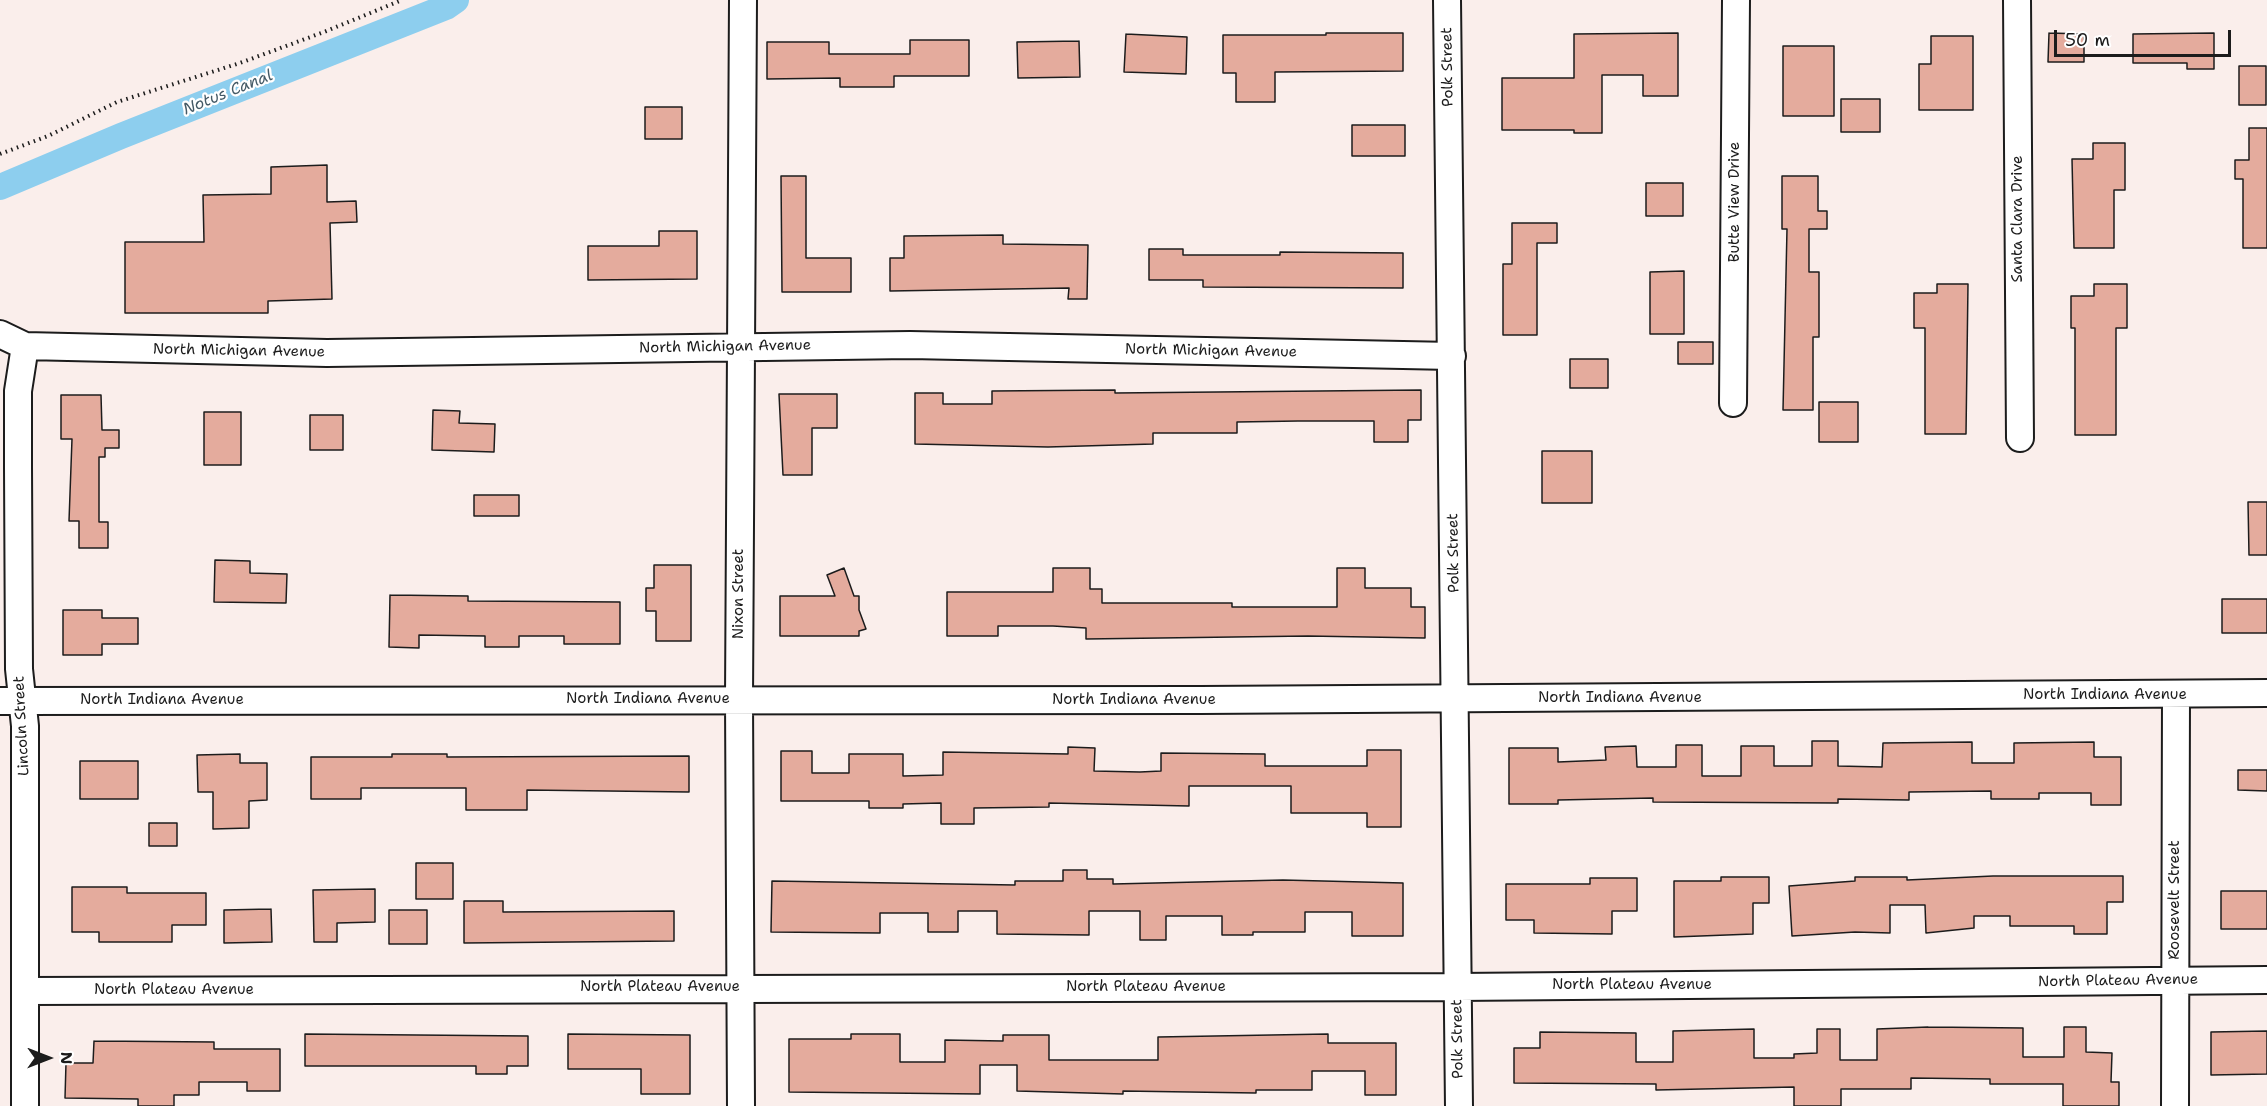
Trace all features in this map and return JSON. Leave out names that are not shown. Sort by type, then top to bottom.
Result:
[{"type":"street","name":"Nixon Street","points":[[741,1106],[739,699],[743,0]]},
{"type":"street","name":"Polk Street","points":[[1447,0],[1459,1106]]},
{"type":"street","name":"Butte View Drive","points":[[1733,403],[1736,0]]},
{"type":"street","name":"Santa Clara Drive","points":[[2017,0],[2020,438]]},
{"type":"street","name":"North Michigan Avenue","points":[[0,334],[25,346],[327,353],[910,345],[1452,356]]},
{"type":"street","name":"Lincoln Street","points":[[25,346],[9,468],[19,669],[11,700],[25,726],[25,1106]]},
{"type":"street","name":"North Indiana Avenue","points":[[11,700],[1456,699],[2267,693]]},
{"type":"street","name":"Roosevelt Street","points":[[2175,1106],[2176,694]]},
{"type":"street","name":"North Plateau Avenue","points":[[25,991],[740,987],[1457,987],[2267,980]]},
{"type":"path","points":[[0,154],[48,136],[117,102],[240,63],[402,0]]},
{"type":"building","points":[[1326,33],[1403,33],[1403,71],[1275,72],[1275,102],[1236,102],[1236,73],[1223,73],[1223,35],[1326,35]]},
{"type":"building","points":[[1678,33],[1678,96],[1643,96],[1643,75],[1602,75],[1602,133],[1574,133],[1574,130],[1502,130],[1502,78],[1574,78],[1574,34]]},
{"type":"building","points":[[2049,33],[2084,34],[2084,62],[2048,62]]},
{"type":"building","points":[[2214,33],[2214,69],[2187,69],[2187,63],[2133,63],[2133,34]]},
{"type":"building","points":[[1126,34],[1187,37],[1186,74],[1124,72]]},
{"type":"building","points":[[1931,36],[1973,36],[1973,110],[1919,110],[1919,64],[1931,64]]},
{"type":"building","points":[[910,40],[969,40],[969,76],[894,76],[894,87],[840,87],[840,78],[767,79],[767,42],[829,42],[829,54],[910,54]]},
{"type":"building","points":[[1079,41],[1080,77],[1018,78],[1017,42]]},
{"type":"building","points":[[1783,46],[1834,46],[1834,116],[1783,116]]},
{"type":"building","points":[[2239,66],[2266,66],[2266,105],[2239,105]]},
{"type":"building","points":[[1841,99],[1880,99],[1880,132],[1841,132]]},
{"type":"building","points":[[645,107],[682,107],[682,139],[645,139]]},
{"type":"building","points":[[1352,125],[1405,125],[1405,156],[1352,156]]},
{"type":"building","points":[[2249,128],[2267,128],[2267,248],[2243,248],[2243,179],[2235,179],[2235,160],[2249,160]]},
{"type":"building","points":[[2093,143],[2125,143],[2125,190],[2114,190],[2114,248],[2074,248],[2072,159],[2093,159]]},
{"type":"building","points":[[327,165],[327,202],[356,201],[357,222],[330,223],[332,299],[268,301],[268,313],[125,313],[125,242],[204,242],[203,195],[271,194],[271,167]]},
{"type":"building","points":[[781,176],[806,176],[806,258],[851,258],[851,292],[782,292]]},
{"type":"building","points":[[1782,176],[1818,176],[1818,211],[1827,211],[1827,229],[1809,229],[1809,272],[1819,272],[1819,337],[1813,337],[1813,410],[1783,410],[1787,229],[1782,229]]},
{"type":"building","points":[[1646,183],[1683,183],[1683,216],[1646,216]]},
{"type":"building","points":[[1512,223],[1557,223],[1557,243],[1537,243],[1537,335],[1503,335],[1503,264],[1512,264]]},
{"type":"building","points":[[659,231],[697,231],[697,279],[588,280],[588,246],[659,246]]},
{"type":"building","points":[[1003,235],[1003,244],[1088,245],[1087,299],[1068,299],[1069,288],[890,291],[890,258],[904,258],[904,236]]},
{"type":"building","points":[[1149,249],[1183,249],[1183,255],[1280,255],[1280,252],[1403,253],[1403,288],[1203,287],[1203,280],[1149,280]]},
{"type":"building","points":[[1684,271],[1684,334],[1650,334],[1650,272]]},
{"type":"building","points":[[1937,284],[1968,284],[1966,434],[1925,434],[1925,328],[1914,328],[1914,293],[1937,293]]},
{"type":"building","points":[[2094,284],[2127,284],[2127,328],[2116,328],[2116,435],[2075,435],[2075,328],[2071,328],[2071,296],[2094,296]]},
{"type":"building","points":[[1678,342],[1713,342],[1713,364],[1678,364]]},
{"type":"building","points":[[1570,359],[1608,359],[1608,388],[1570,388]]},
{"type":"building","points":[[1115,390],[1115,393],[1421,390],[1421,420],[1408,420],[1408,442],[1374,442],[1374,421],[1298,421],[1237,422],[1237,433],[1153,433],[1153,444],[1048,447],[915,444],[915,393],[943,393],[943,404],[992,404],[992,391]]},
{"type":"building","points":[[779,394],[837,394],[837,428],[812,428],[812,475],[783,475]]},
{"type":"building","points":[[61,395],[101,395],[102,430],[119,430],[119,448],[105,448],[105,457],[99,457],[99,522],[108,522],[108,548],[79,548],[79,521],[69,521],[72,439],[61,439]]},
{"type":"building","points":[[1819,402],[1858,402],[1858,442],[1819,442]]},
{"type":"building","points":[[433,410],[460,411],[459,423],[495,424],[494,452],[432,450]]},
{"type":"building","points":[[204,412],[241,412],[241,465],[204,465]]},
{"type":"building","points":[[310,415],[343,415],[343,450],[310,450]]},
{"type":"building","points":[[1542,451],[1592,451],[1592,503],[1542,503]]},
{"type":"building","points":[[474,495],[519,495],[519,516],[474,516]]},
{"type":"building","points":[[2248,502],[2267,502],[2267,555],[2249,555]]},
{"type":"building","points":[[215,560],[250,561],[250,573],[287,574],[286,603],[214,602]]},
{"type":"building","points":[[654,565],[691,565],[691,641],[656,641],[656,611],[646,611],[646,588],[654,588]]},
{"type":"building","points":[[844,568],[854,596],[859,596],[859,610],[866,629],[859,631],[859,636],[780,636],[780,596],[835,596],[827,575]]},
{"type":"building","points":[[1053,568],[1090,568],[1090,589],[1102,589],[1102,603],[1232,603],[1232,607],[1337,607],[1337,568],[1365,568],[1365,588],[1411,588],[1411,607],[1425,607],[1425,638],[1308,636],[1086,639],[1086,628],[1053,626],[998,626],[998,636],[947,636],[947,592],[1053,592]]},
{"type":"building","points":[[390,595],[468,596],[468,601],[620,602],[620,644],[564,644],[564,636],[519,636],[519,647],[485,647],[485,636],[419,635],[419,648],[389,647]]},
{"type":"building","points":[[2222,599],[2267,599],[2267,633],[2222,633]]},
{"type":"building","points":[[63,610],[102,610],[102,618],[138,618],[138,644],[102,644],[102,655],[63,655]]},
{"type":"building","points":[[1812,741],[1838,741],[1838,766],[1882,767],[1883,743],[1972,742],[1972,763],[2014,763],[2014,743],[2094,742],[2094,757],[2121,757],[2121,805],[2091,805],[2091,793],[2039,793],[2039,799],[1991,799],[1991,791],[1909,792],[1909,800],[1838,799],[1838,803],[1653,802],[1653,798],[1558,800],[1558,804],[1509,804],[1509,748],[1558,748],[1558,762],[1606,760],[1605,747],[1636,746],[1637,767],[1676,767],[1676,745],[1702,745],[1702,776],[1741,776],[1741,746],[1774,746],[1774,766],[1812,766]]},
{"type":"building","points":[[1068,747],[1095,748],[1094,771],[1140,772],[1161,771],[1161,753],[1265,754],[1265,766],[1367,766],[1367,750],[1401,750],[1401,827],[1367,827],[1367,813],[1291,813],[1291,786],[1189,786],[1189,806],[1049,803],[1049,807],[974,808],[974,824],[941,824],[941,803],[903,804],[903,808],[869,808],[869,801],[781,801],[781,751],[812,751],[812,773],[849,773],[849,754],[903,754],[903,776],[943,775],[943,752],[1068,754]]},
{"type":"building","points":[[240,754],[240,763],[267,763],[267,800],[249,801],[249,828],[213,829],[213,792],[198,792],[197,755]]},
{"type":"building","points":[[392,754],[447,754],[447,757],[689,756],[689,792],[527,790],[527,810],[466,810],[466,788],[361,788],[361,799],[311,799],[311,757],[392,757]]},
{"type":"building","points":[[80,761],[138,761],[138,799],[80,799]]},
{"type":"building","points":[[2238,770],[2267,770],[2267,791],[2238,790]]},
{"type":"building","points":[[149,823],[177,823],[177,846],[149,846]]},
{"type":"building","points":[[416,863],[453,863],[453,899],[416,899]]},
{"type":"building","points":[[1063,870],[1087,870],[1087,879],[1113,879],[1113,884],[1283,880],[1403,883],[1403,936],[1352,936],[1352,912],[1305,912],[1305,932],[1253,932],[1253,935],[1222,935],[1222,916],[1166,916],[1166,940],[1140,940],[1140,911],[1089,911],[1089,935],[997,934],[997,911],[958,911],[958,932],[928,932],[928,913],[880,913],[880,933],[771,932],[772,881],[1015,885],[1015,881],[1063,881]]},
{"type":"building","points":[[1993,876],[2123,876],[2123,902],[2107,902],[2107,934],[2074,934],[2074,926],[2010,926],[2010,916],[1974,916],[1974,928],[1926,933],[1925,905],[1890,905],[1890,933],[1855,932],[1792,936],[1789,886],[1855,881],[1855,877],[1907,877],[1907,880]]},
{"type":"building","points":[[1721,877],[1769,877],[1769,903],[1753,903],[1753,934],[1674,937],[1674,881],[1721,881]]},
{"type":"building","points":[[1590,878],[1637,878],[1637,911],[1612,911],[1612,934],[1534,933],[1534,920],[1506,920],[1506,884],[1590,884]]},
{"type":"building","points":[[72,887],[127,887],[127,893],[206,893],[206,925],[172,925],[172,942],[99,942],[99,932],[72,932]]},
{"type":"building","points":[[375,889],[375,922],[337,923],[337,942],[314,942],[313,890]]},
{"type":"building","points":[[2221,891],[2267,891],[2267,929],[2221,929]]},
{"type":"building","points":[[464,901],[503,901],[503,912],[674,911],[674,941],[464,943]]},
{"type":"building","points":[[271,909],[272,942],[224,943],[224,910]]},
{"type":"building","points":[[389,910],[427,910],[427,944],[389,944]]},
{"type":"building","points":[[2064,1027],[2086,1027],[2086,1052],[2112,1053],[2111,1082],[2119,1082],[2119,1106],[2063,1106],[2063,1084],[1990,1084],[1990,1079],[1911,1078],[1911,1089],[1841,1089],[1841,1106],[1794,1106],[1794,1087],[1656,1090],[1656,1084],[1514,1083],[1514,1048],[1540,1048],[1540,1032],[1636,1033],[1636,1062],[1673,1062],[1673,1031],[1754,1029],[1754,1058],[1794,1058],[1794,1054],[1817,1053],[1817,1029],[1840,1029],[1840,1060],[1877,1060],[1877,1029],[2023,1028],[2023,1057],[2064,1057]]},
{"type":"building","points":[[2267,1031],[2267,1074],[2211,1075],[2211,1032]]},
{"type":"building","points":[[305,1034],[528,1036],[528,1066],[507,1066],[507,1074],[476,1074],[476,1066],[305,1066]]},
{"type":"building","points":[[568,1034],[690,1035],[690,1094],[641,1094],[641,1069],[568,1069]]},
{"type":"building","points":[[851,1034],[900,1034],[900,1062],[945,1062],[945,1040],[1003,1041],[1003,1035],[1049,1035],[1049,1060],[1158,1060],[1158,1037],[1328,1034],[1328,1043],[1396,1043],[1396,1095],[1365,1095],[1365,1071],[1312,1071],[1312,1090],[1256,1090],[1256,1093],[1123,1091],[1123,1094],[1017,1091],[1017,1065],[980,1065],[980,1094],[789,1092],[789,1039],[851,1039]]},
{"type":"building","points":[[94,1041],[214,1042],[214,1049],[280,1049],[280,1091],[247,1091],[247,1082],[199,1082],[199,1095],[174,1095],[174,1106],[138,1106],[138,1099],[65,1098],[66,1063],[93,1063]]},
{"type":"waterway","name":"Notus Canal","points":[[0,187],[121,136],[446,7],[456,0]]}]
